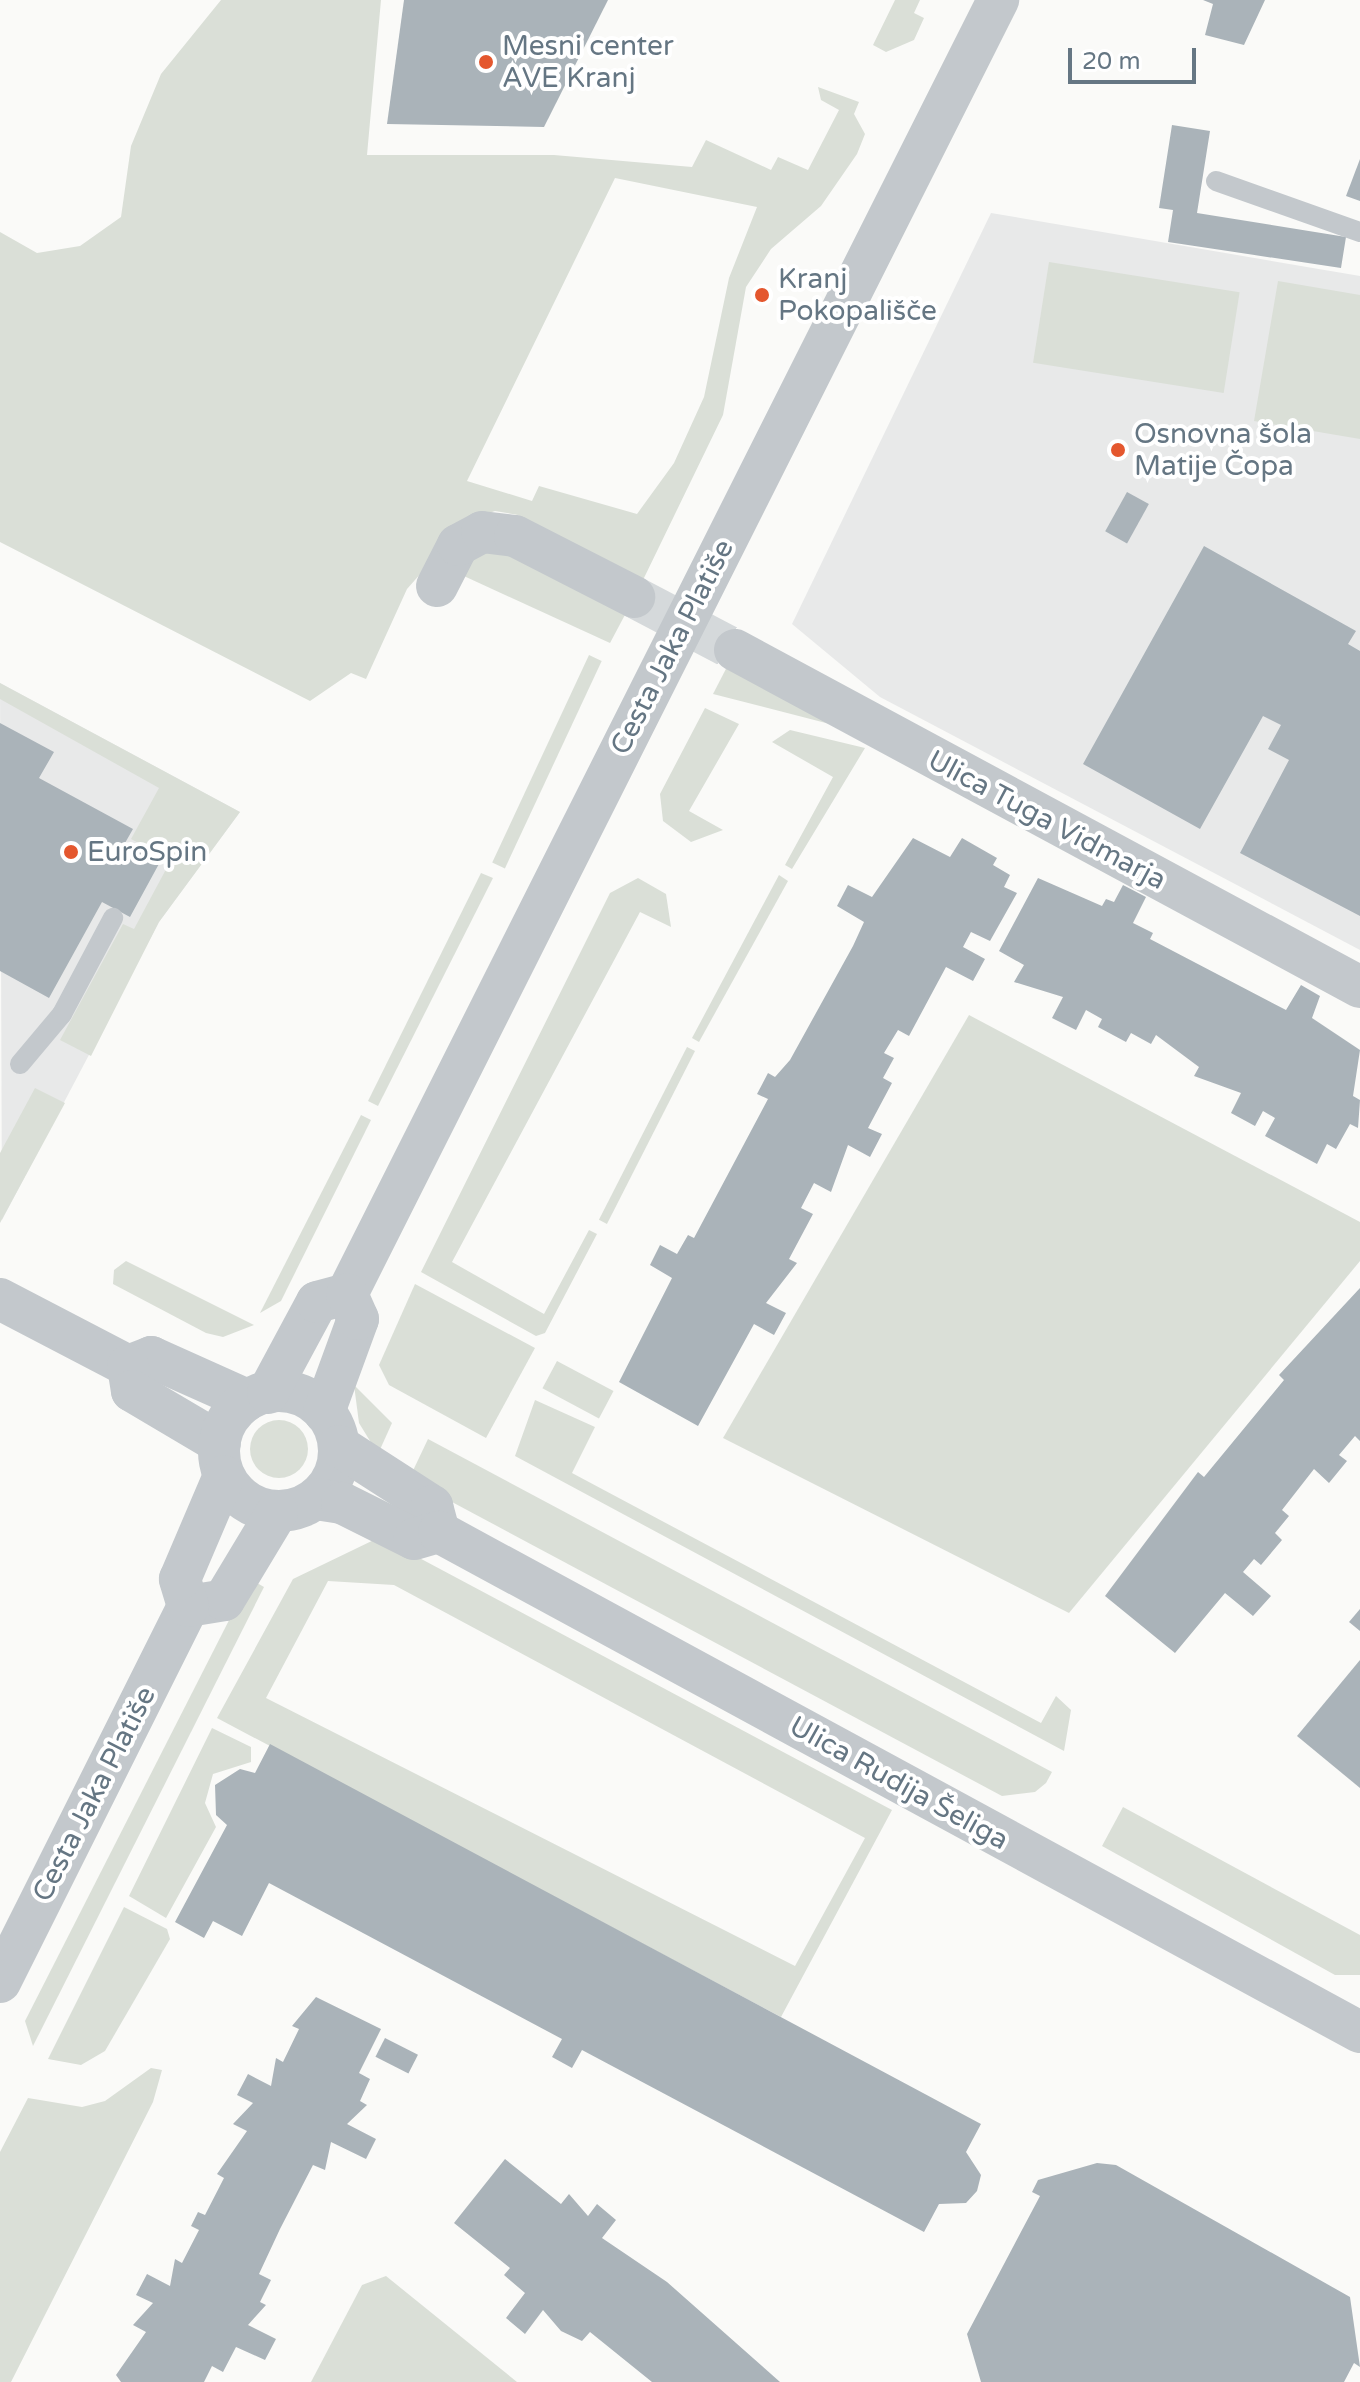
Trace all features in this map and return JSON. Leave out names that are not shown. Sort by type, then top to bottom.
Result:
[{"type":"street","name":"Cesta Jaka Platiše","points":[[347,1294],[998,0]]},
{"type":"street","points":[[437,586],[458,545],[482,532],[515,536],[634,597]]},
{"type":"street","name":"Ulica Tuga Vidmarja","points":[[735,650],[1360,987]]},
{"type":"street","points":[[128,1366],[132,1391],[222,1460],[244,1500],[277,1512],[316,1499],[334,1477],[331,1429],[358,1319],[347,1294],[317,1302],[258,1396],[228,1418],[222,1460],[180,1579],[188,1606],[224,1600],[277,1512]]},
{"type":"street","points":[[0,1299],[128,1366],[151,1357],[258,1396],[298,1393],[331,1429],[432,1506],[439,1532]]},
{"type":"street","name":"Ulica Rudija Šeliga","points":[[316,1499],[342,1503],[414,1539],[439,1532],[1360,2032]]},
{"type":"street","name":"Cesta Jaka Platiše","points":[[0,1982],[188,1606]]},
{"type":"lane","points":[[1216,181],[1360,232]]},
{"type":"lane","points":[[20,1064],[62,1014],[113,918]]},
{"type":"shaded area","points":[[221,0],[381,0],[367,155],[554,155],[692,167],[706,140],[771,170],[778,157],[808,170],[839,110],[821,100],[818,87],[859,102],[854,114],[865,134],[857,154],[821,206],[771,249],[746,287],[723,415],[643,580],[518,515],[495,511],[468,520],[407,589],[366,679],[351,673],[310,701],[0,542],[0,232],[37,253],[80,246],[121,217],[131,146],[161,74]],"holes":[[[615,178],[757,207],[729,278],[704,397],[674,463],[637,514],[539,486],[532,501],[467,481]]]},
{"type":"shaded area","points":[[895,0],[920,0],[914,13],[924,18],[914,40],[886,52],[873,45]]},
{"type":"shaded area","name":"Osnovna šola Matije Čopa","points":[[991,213],[1360,276],[1360,950],[880,697],[792,624]]},
{"type":"shaded area","points":[[1049,262],[1240,292],[1224,393],[1033,363]]},
{"type":"shaded area","points":[[1278,281],[1360,295],[1360,439],[1254,421]]},
{"type":"shaded area","points":[[504,546],[627,611],[610,643],[453,571],[468,552]]},
{"type":"shaded area","points":[[589,655],[602,661],[505,868],[492,863]]},
{"type":"shaded area","points":[[729,663],[853,730],[713,694]]},
{"type":"shaded area","points":[[0,683],[240,812],[159,922],[2,1220]]},
{"type":"shaded area","points":[[0,683],[240,812],[159,922],[91,1056],[60,1040],[123,924],[134,929],[171,860],[131,839],[159,788],[0,699]]},
{"type":"shaded area","points":[[705,708],[739,724],[689,811],[723,830],[691,842],[663,821],[660,794]]},
{"type":"shaded area","points":[[790,730],[865,748],[792,869],[785,865],[833,777],[772,742]]},
{"type":"shaded area","points":[[481,873],[493,878],[378,1106],[368,1101]]},
{"type":"shaded area","points":[[779,875],[788,881],[699,1042],[692,1038]]},
{"type":"shaded area","points":[[638,878],[666,894],[671,927],[640,912],[452,1262],[544,1314],[589,1230],[597,1234],[545,1333],[536,1336],[421,1272],[610,893]]},
{"type":"shaded area","points":[[969,1015],[1360,1222],[1360,1261],[1069,1613],[723,1438]]},
{"type":"shaded area","points":[[687,1047],[695,1051],[607,1224],[599,1220]]},
{"type":"shaded area","points":[[35,1088],[65,1103],[0,1223],[0,1153]]},
{"type":"shaded area","points":[[361,1115],[371,1120],[281,1301],[260,1313]]},
{"type":"shaded area","points":[[126,1261],[254,1325],[223,1337],[206,1333],[113,1284],[114,1270]]},
{"type":"shaded area","points":[[415,1284],[535,1348],[486,1438],[389,1385],[379,1365]]},
{"type":"shaded area","points":[[557,1361],[614,1391],[599,1418],[542,1388]]},
{"type":"shaded area","points":[[354,1385],[392,1423],[378,1454],[359,1423]]},
{"type":"shaded area","points":[[535,1400],[595,1427],[572,1473],[1041,1723],[1056,1696],[1071,1710],[1064,1751],[515,1456]]},
{"type":"shaded area","points":[[279,1420],[300,1428],[308,1449],[300,1470],[279,1478],[258,1470],[250,1449],[258,1428]]},
{"type":"shaded area","points":[[428,1439],[1052,1772],[1046,1783],[1035,1792],[1002,1796],[409,1479]]},
{"type":"shaded area","points":[[380,1537],[892,1810],[781,2017],[217,1718],[293,1579]],"holes":[[[328,1581],[394,1585],[865,1838],[795,1966],[266,1698]]]},
{"type":"shaded area","points":[[250,1579],[264,1587],[33,2046],[25,2021]]},
{"type":"shaded area","points":[[212,1728],[251,1747],[251,1762],[213,1774],[205,1803],[216,1827],[166,1918],[129,1896]]},
{"type":"shaded area","points":[[1123,1807],[1360,1935],[1360,1975],[1335,1975],[1102,1846]]},
{"type":"shaded area","points":[[124,1907],[167,1929],[170,1939],[105,2051],[81,2065],[48,2059]]},
{"type":"shaded area","points":[[151,2068],[162,2070],[153,2102],[11,2382],[0,2382],[0,2152],[28,2098],[82,2107],[105,2101]]},
{"type":"shaded area","points":[[386,2276],[517,2382],[311,2382],[362,2285]]},
{"type":"building","name":"Mesni center AVE Kranj","points":[[404,0],[608,0],[544,127],[387,124]]},
{"type":"building","points":[[1203,0],[1265,0],[1244,45],[1205,35],[1213,4]]},
{"type":"building","points":[[1172,125],[1210,131],[1197,213],[1346,237],[1341,268],[1168,242],[1173,210],[1159,208]]},
{"type":"building","points":[[1360,159],[1360,201],[1346,196]]},
{"type":"building","points":[[1127,492],[1149,504],[1127,543],[1105,531]]},
{"type":"building","points":[[1204,546],[1356,631],[1348,644],[1360,651],[1360,916],[1240,853],[1289,760],[1268,749],[1281,725],[1263,716],[1200,829],[1083,764]]},
{"type":"building","name":"EuroSpin","points":[[0,723],[54,752],[39,778],[133,829],[125,843],[160,862],[130,917],[102,902],[49,998],[0,971]]},
{"type":"building","points":[[913,838],[950,857],[962,838],[997,858],[993,865],[1010,875],[1004,887],[1017,893],[990,941],[971,932],[963,947],[985,959],[973,981],[946,967],[909,1036],[898,1030],[884,1053],[894,1058],[883,1078],[892,1083],[868,1128],[882,1134],[870,1157],[848,1145],[831,1192],[814,1183],[801,1208],[813,1214],[789,1259],[797,1263],[766,1303],[786,1313],[774,1335],[754,1324],[698,1426],[619,1382],[672,1278],[650,1265],[660,1245],[677,1254],[688,1235],[694,1238],[768,1099],[757,1094],[768,1073],[775,1077],[790,1060],[853,946],[864,922],[837,906],[848,885],[872,897]]},
{"type":"building","points":[[1038,878],[1102,906],[1106,899],[1114,902],[1123,885],[1146,897],[1133,923],[1153,933],[1150,939],[1286,1010],[1301,985],[1320,996],[1312,1018],[1360,1050],[1353,1096],[1360,1100],[1358,1128],[1350,1124],[1336,1149],[1327,1144],[1317,1164],[1265,1136],[1275,1118],[1263,1111],[1255,1126],[1231,1113],[1241,1093],[1194,1076],[1199,1067],[1156,1035],[1151,1044],[1131,1033],[1126,1042],[1098,1027],[1102,1019],[1086,1010],[1076,1030],[1052,1018],[1063,997],[1014,982],[1024,965],[999,951]]},
{"type":"building","points":[[1360,1288],[1360,1441],[1355,1436],[1339,1455],[1347,1461],[1329,1483],[1314,1469],[1282,1510],[1289,1516],[1275,1533],[1282,1540],[1261,1565],[1254,1559],[1243,1572],[1271,1596],[1253,1616],[1225,1593],[1175,1653],[1105,1596],[1198,1472],[1204,1477],[1284,1380],[1279,1375]]},
{"type":"building","points":[[1360,1609],[1360,1631],[1349,1622]]},
{"type":"building","points":[[1360,1660],[1360,1788],[1297,1736]]},
{"type":"building","points":[[270,1744],[981,2124],[966,2152],[981,2175],[977,2191],[966,2203],[939,2204],[924,2232],[582,2050],[572,2068],[552,2057],[562,2039],[269,1883],[242,1936],[213,1921],[204,1938],[175,1922],[227,1825],[216,1815],[215,1785],[240,1769],[255,1773]]},
{"type":"building","points":[[316,1997],[381,2029],[359,2073],[370,2079],[360,2101],[367,2105],[347,2124],[376,2139],[366,2159],[331,2142],[325,2170],[313,2165],[280,2229],[259,2274],[271,2280],[260,2302],[266,2305],[248,2325],[276,2339],[265,2360],[236,2347],[223,2372],[212,2366],[204,2382],[121,2382],[116,2375],[146,2332],[133,2325],[153,2303],[136,2295],[147,2274],[170,2286],[175,2259],[182,2263],[199,2230],[191,2226],[198,2212],[205,2215],[224,2178],[217,2174],[247,2131],[233,2124],[253,2103],[237,2095],[248,2074],[271,2086],[276,2058],[283,2062],[299,2029],[292,2026]]},
{"type":"building","points":[[385,2038],[418,2055],[408,2074],[375,2057]]},
{"type":"building","points":[[505,2159],[561,2204],[569,2194],[588,2216],[597,2204],[616,2220],[602,2238],[667,2282],[780,2382],[652,2382],[590,2332],[582,2341],[561,2331],[543,2310],[525,2334],[506,2318],[525,2293],[504,2275],[510,2268],[454,2223]]},
{"type":"building","points":[[1097,2163],[1116,2165],[1350,2297],[1360,2367],[1354,2363],[1344,2382],[981,2382],[967,2334],[1040,2196],[1032,2192],[1038,2180]]},
{"type":"tunnel","points":[[634,597],[735,650]]},
{"type":"place","name":"Mesni center AVE Kranj","points":[[486,62]]},
{"type":"place","name":"Kranj Pokopališče","points":[[762,295]]},
{"type":"place","name":"Osnovna šola Matije Čopa","points":[[1118,450]]},
{"type":"place","name":"EuroSpin","points":[[71,852]]}]
